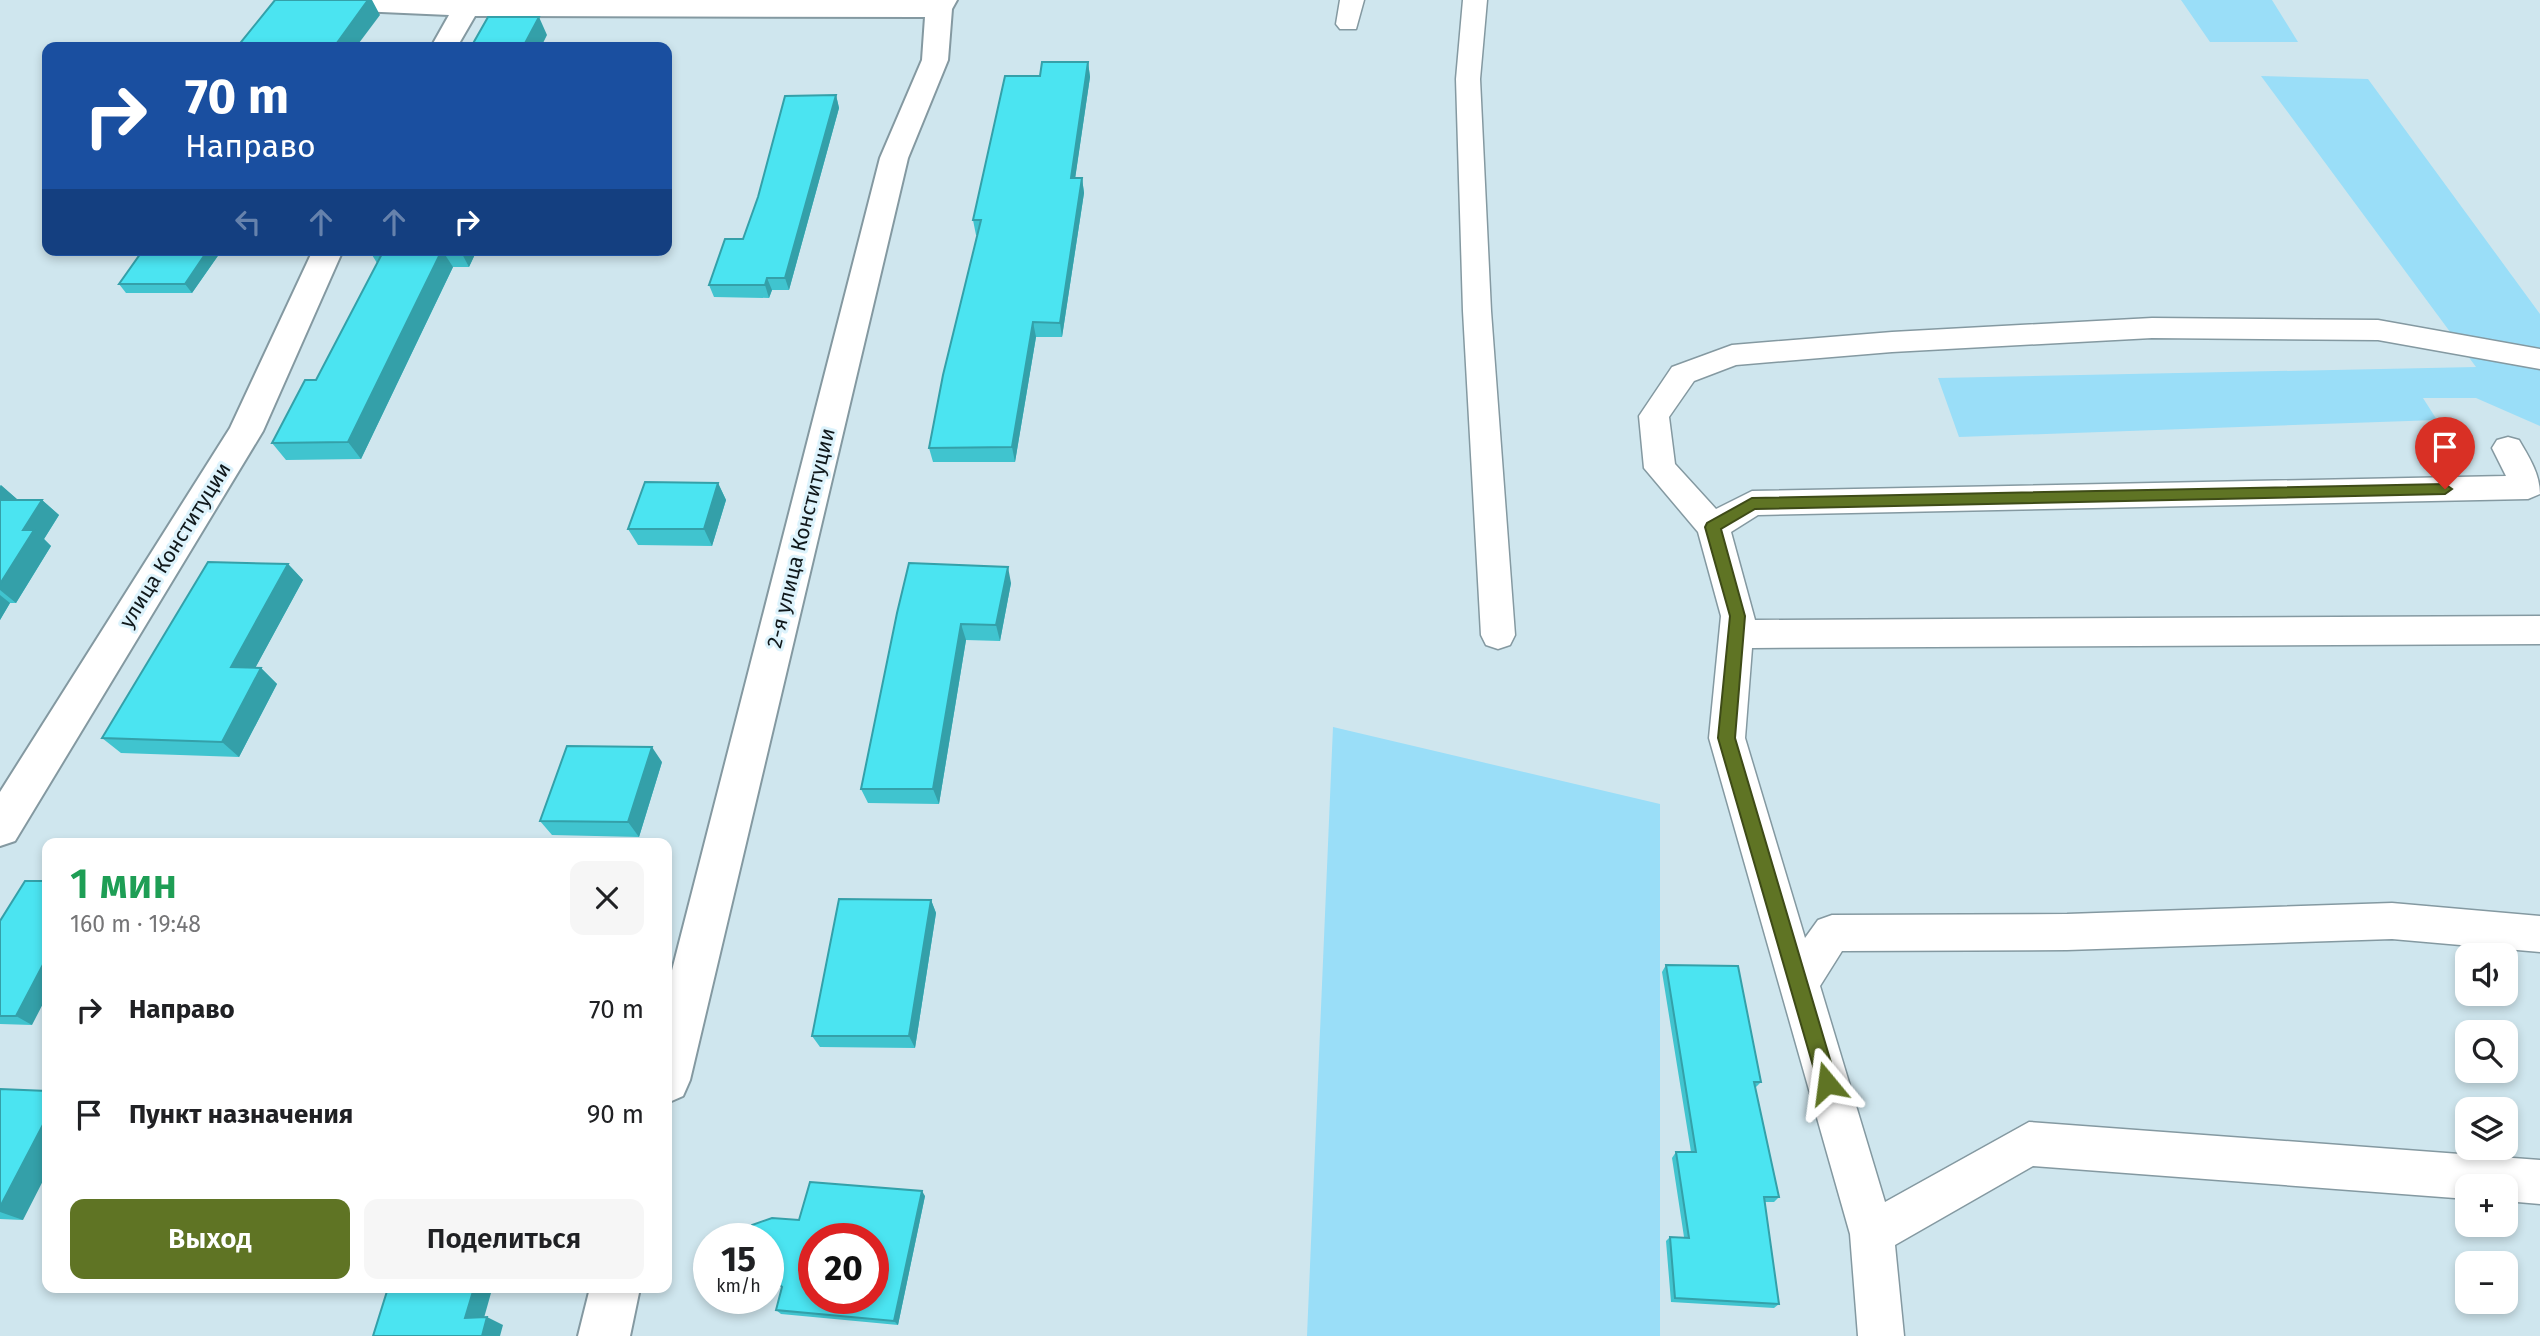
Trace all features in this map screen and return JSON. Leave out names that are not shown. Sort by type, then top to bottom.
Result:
[{"type":"street","points":[[291,0],[469,4],[942,5]]},
{"type":"street","points":[[447,42],[469,4]]},
{"type":"street","name":"2-я улица Конституции","points":[[672,1060],[894,158],[935,60],[942,5]]},
{"type":"street","name":"улица Конституции","points":[[0,828],[246,431],[325,256]]},
{"type":"street","points":[[604,1336],[614,1293]]},
{"type":"lane","points":[[1348,24],[1352,0]]},
{"type":"lane","points":[[1475,0],[1468,79],[1477,311],[1498,635]]},
{"type":"lane","points":[[1881,1336],[1872,1234],[1727,738],[1738,616],[1713,527],[1660,468],[1654,416],[1683,374],[1732,355],[1892,342],[2152,328],[2378,330],[2540,359]]},
{"type":"lane","points":[[1713,527],[1752,503],[2528,487],[2508,449]]},
{"type":"lane","points":[[1736,634],[2540,630]]},
{"type":"lane","points":[[1798,983],[1832,933],[2067,932],[2392,921],[2540,934]]},
{"type":"lane","points":[[1872,1234],[2029,1144],[2540,1182]]},
{"type":"shaded area","points":[[2181,0],[2272,0],[2298,42],[2210,42]]},
{"type":"shaded area","points":[[2261,76],[2368,79],[2540,314],[2540,426],[2476,398],[2423,398],[2437,420],[1959,437],[1938,378],[2476,367]]},
{"type":"shaded area","points":[[1333,727],[1660,804],[1660,1336],[1307,1336]]},
{"type":"building","points":[[275,0],[368,0],[338,42],[241,42]]},
{"type":"building","points":[[488,17],[539,17],[526,42],[474,42]]},
{"type":"building","points":[[1042,62],[1088,62],[1071,178],[1082,178],[1060,323],[1033,322],[1012,447],[929,448],[943,375],[981,220],[973,220],[1005,76],[1040,76]]},
{"type":"building","points":[[836,95],[785,278],[767,278],[765,285],[709,285],[725,239],[743,239],[758,197],[785,96]]},
{"type":"building","points":[[139,256],[204,256],[185,284],[119,284]]},
{"type":"building","points":[[381,256],[439,256],[348,442],[272,443],[305,380],[316,380]]},
{"type":"building","points":[[645,482],[718,483],[704,529],[628,529]]},
{"type":"building","points":[[0,500],[42,500],[23,530],[34,530],[0,584]]},
{"type":"building","points":[[208,562],[288,564],[231,667],[261,668],[222,742],[102,738]]},
{"type":"building","points":[[909,563],[1008,567],[996,625],[961,624],[933,789],[861,789],[897,613]]},
{"type":"building","points":[[567,746],[652,747],[628,822],[540,821]]},
{"type":"building","points":[[25,881],[42,881],[42,967],[16,1016],[0,1016],[0,921]]},
{"type":"building","points":[[839,899],[931,900],[909,1036],[812,1036]]},
{"type":"building","points":[[1666,965],[1738,966],[1761,1082],[1754,1082],[1779,1197],[1764,1197],[1779,1304],[1675,1298],[1670,1237],[1689,1238],[1676,1152],[1696,1152]]},
{"type":"building","points":[[0,1089],[42,1091],[42,1127],[0,1207]]},
{"type":"building","points":[[810,1182],[922,1191],[894,1321],[819,1314],[889,1314],[889,1223],[798,1223],[798,1312],[784,1311],[784,1223],[758,1223],[772,1218],[799,1220]]},
{"type":"building","points":[[386,1293],[472,1293],[465,1318],[487,1317],[482,1336],[373,1336]]},
{"type":"route","points":[[1827,1083],[1727,738],[1738,616],[1713,527],[1752,503],[2445,489]]}]
